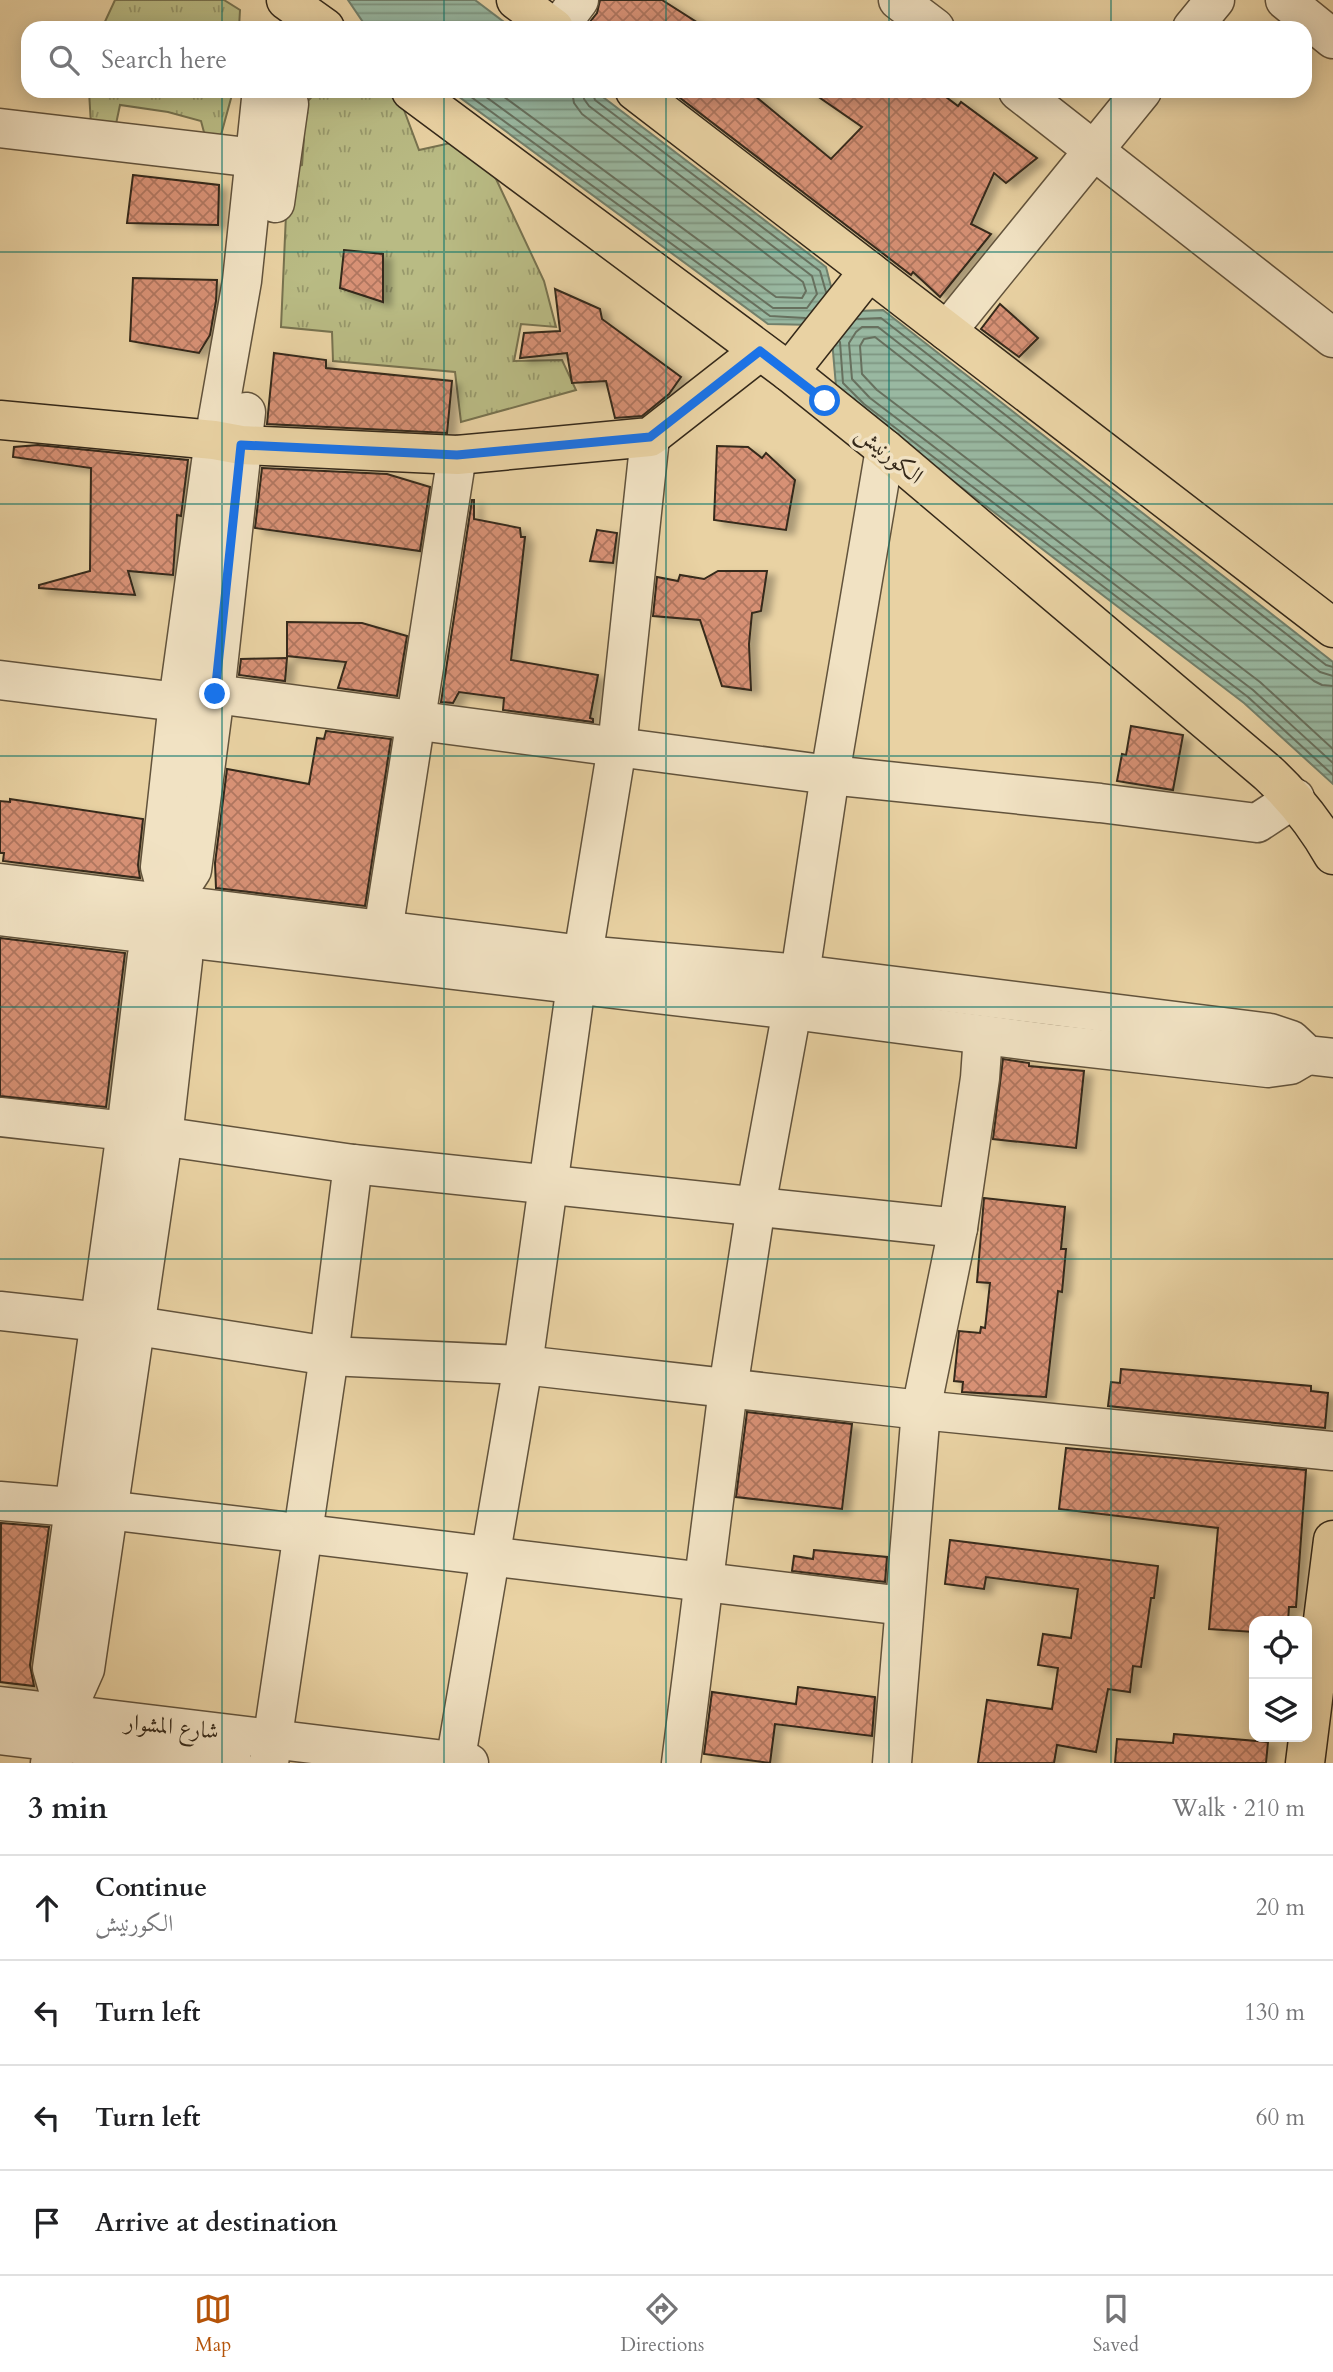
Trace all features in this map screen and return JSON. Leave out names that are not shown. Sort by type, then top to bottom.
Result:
[{"type":"main road","points":[[516,0],[546,21]]},
{"type":"main road","name":"الكورنيش","points":[[421,98],[784,359],[885,449],[1231,740],[1295,798],[1318,828],[1333,855]]},
{"type":"main road","points":[[643,98],[862,280],[947,331],[1333,628]]},
{"type":"main road","points":[[0,420],[228,442],[457,455],[650,437],[784,359],[862,280]]},
{"type":"main road","points":[[1305,1763],[1333,1540]]},
{"type":"street","points":[[562,21],[579,0]]},
{"type":"street","points":[[898,0],[926,21]]},
{"type":"street","points":[[1198,21],[1215,0]]},
{"type":"street","points":[[1284,0],[1310,21]]},
{"type":"street","points":[[1312,23],[1333,40]]},
{"type":"street","points":[[118,1324],[126,1131],[147,955],[169,920],[192,870],[196,698],[228,442],[262,98]]},
{"type":"street","points":[[228,442],[289,104],[287,98]]},
{"type":"street","points":[[1027,98],[1333,338]]},
{"type":"street","points":[[947,331],[1136,98]]},
{"type":"street","points":[[0,128],[255,158]]},
{"type":"street","points":[[460,1762],[523,1365],[579,970],[617,747],[650,437]]},
{"type":"street","points":[[681,1763],[728,1389],[756,1206],[796,992],[885,449]]},
{"type":"street","points":[[383,931],[457,455]]},
{"type":"street","points":[[0,680],[416,721],[830,775],[1100,803],[1257,823],[1295,798]]},
{"type":"street","points":[[0,883],[169,920],[579,970],[796,992],[1270,1033],[1291,1040],[1320,1057]]},
{"type":"street","points":[[0,916],[169,920],[383,931],[579,970]]},
{"type":"street","points":[[61,1746],[85,1669],[91,1509],[118,1324],[163,1137],[183,960],[169,920]]},
{"type":"street","points":[[796,992],[983,1035],[1268,1068],[1320,1057]]},
{"type":"street","points":[[892,1763],[921,1410],[958,1228],[980,1078],[983,1035]]},
{"type":"street","points":[[0,1117],[126,1131],[353,1164],[958,1228]]},
{"type":"street","points":[[271,1750],[329,1356],[353,1164]]},
{"type":"street","points":[[0,1311],[118,1324],[329,1356],[523,1365],[921,1410],[1333,1451]]},
{"type":"street","points":[[0,1501],[91,1509],[904,1606]]},
{"type":"street","name":"شارع المشوار","points":[[0,1706],[61,1746],[271,1750],[460,1762]]},
{"type":"street","name":"شارع المشوار","points":[[0,1735],[61,1746],[233,1763]]},
{"type":"green space","points":[[115,0],[224,0],[240,10],[239,21],[105,21]]},
{"type":"green space","points":[[89,98],[231,98],[221,135],[205,136],[201,121],[168,112],[120,105],[116,124],[91,125]]},
{"type":"green space","points":[[311,98],[396,98],[401,102],[419,150],[455,142],[489,164],[544,281],[556,327],[521,324],[514,361],[562,360],[576,390],[461,422],[455,372],[333,361],[332,332],[281,327],[287,192],[291,169],[302,165],[304,138],[296,114]]},
{"type":"water","points":[[348,0],[475,0],[503,21],[362,21]]},
{"type":"water","points":[[461,98],[604,98],[826,267],[834,298],[815,325],[768,324]]},
{"type":"water","points":[[883,310],[1333,662],[1333,784],[1244,703],[860,410],[836,386],[832,340],[857,311]]},
{"type":"building","points":[[600,0],[662,0],[695,21],[591,21],[597,13]]},
{"type":"building","points":[[680,98],[757,98],[831,159],[862,127],[820,98],[947,98],[958,106],[961,102],[1037,158],[1006,183],[994,173],[971,224],[991,234],[940,297],[913,272],[911,275]]},
{"type":"building","points":[[133,175],[219,185],[218,225],[127,223]]},
{"type":"building","points":[[344,250],[383,254],[383,302],[340,288]]},
{"type":"building","points":[[133,278],[217,280],[210,335],[199,353],[130,341]]},
{"type":"building","points":[[555,289],[600,309],[602,319],[681,377],[669,394],[642,416],[615,418],[606,381],[572,383],[567,353],[520,358],[524,333],[560,331]]},
{"type":"building","points":[[1000,304],[1038,338],[1019,357],[981,329]]},
{"type":"building","points":[[274,353],[326,360],[326,368],[452,381],[447,433],[267,424]]},
{"type":"building","points":[[38,445],[188,460],[181,516],[177,515],[173,575],[128,571],[135,595],[39,588],[39,585],[90,571],[91,468],[13,457],[14,447]]},
{"type":"building","points":[[717,446],[748,447],[762,458],[766,453],[795,480],[786,530],[714,520]]},
{"type":"building","points":[[262,468],[387,474],[430,487],[420,551],[255,528]]},
{"type":"building","points":[[472,500],[474,519],[520,528],[521,537],[525,537],[511,660],[598,675],[590,718],[593,722],[503,710],[504,698],[459,692],[453,703],[441,702]]},
{"type":"building","points":[[597,530],[617,533],[613,563],[590,561]]},
{"type":"building","points":[[718,571],[767,571],[761,611],[752,613],[749,644],[751,690],[722,686],[700,620],[653,616],[657,577],[678,581],[680,575],[704,579]]},
{"type":"building","points":[[287,622],[362,623],[407,636],[397,696],[338,688],[346,662],[287,656]]},
{"type":"building","points":[[287,658],[285,681],[239,675],[241,659]]},
{"type":"building","points":[[1131,726],[1183,735],[1173,790],[1117,781],[1122,754],[1126,755]]},
{"type":"building","points":[[326,731],[391,739],[365,906],[216,888],[215,863],[227,769],[309,784],[317,738],[324,739]]},
{"type":"building","points":[[10,799],[143,819],[138,865],[140,878],[3,861],[4,853],[0,853],[0,801],[10,802]]},
{"type":"building","points":[[0,938],[125,953],[106,1107],[0,1096]]},
{"type":"building","points":[[1003,1059],[1029,1063],[1029,1066],[1084,1071],[1076,1148],[993,1139]]},
{"type":"building","points":[[984,1198],[1065,1207],[1061,1249],[1066,1249],[1062,1292],[1058,1291],[1046,1397],[962,1392],[963,1382],[954,1381],[959,1331],[980,1333],[981,1327],[985,1328],[990,1283],[977,1282]]},
{"type":"building","points":[[1121,1369],[1311,1386],[1311,1391],[1328,1393],[1325,1428],[1108,1406],[1111,1382],[1120,1383]]},
{"type":"building","points":[[747,1412],[852,1424],[842,1509],[736,1497]]},
{"type":"building","points":[[1066,1448],[1306,1470],[1296,1607],[1289,1607],[1288,1616],[1249,1616],[1249,1632],[1209,1629],[1218,1528],[1059,1509]]},
{"type":"building","points":[[1,1523],[49,1527],[30,1665],[34,1686],[0,1682]]},
{"type":"building","points":[[950,1540],[1158,1566],[1141,1667],[1133,1666],[1130,1692],[1108,1689],[1096,1752],[1057,1745],[1054,1763],[978,1763],[987,1700],[1052,1709],[1058,1668],[1038,1665],[1043,1634],[1071,1638],[1078,1589],[986,1577],[984,1589],[945,1584]]},
{"type":"building","points":[[814,1550],[887,1557],[885,1582],[792,1571],[794,1556],[813,1559]]},
{"type":"building","points":[[798,1687],[875,1697],[872,1736],[775,1724],[770,1763],[704,1754],[712,1692],[796,1704]]},
{"type":"building","points":[[1174,1734],[1268,1742],[1266,1763],[1115,1763],[1117,1739],[1173,1743]]},
{"type":"route","points":[[215,694],[241,445],[457,455],[650,437],[760,351],[825,401]]}]
